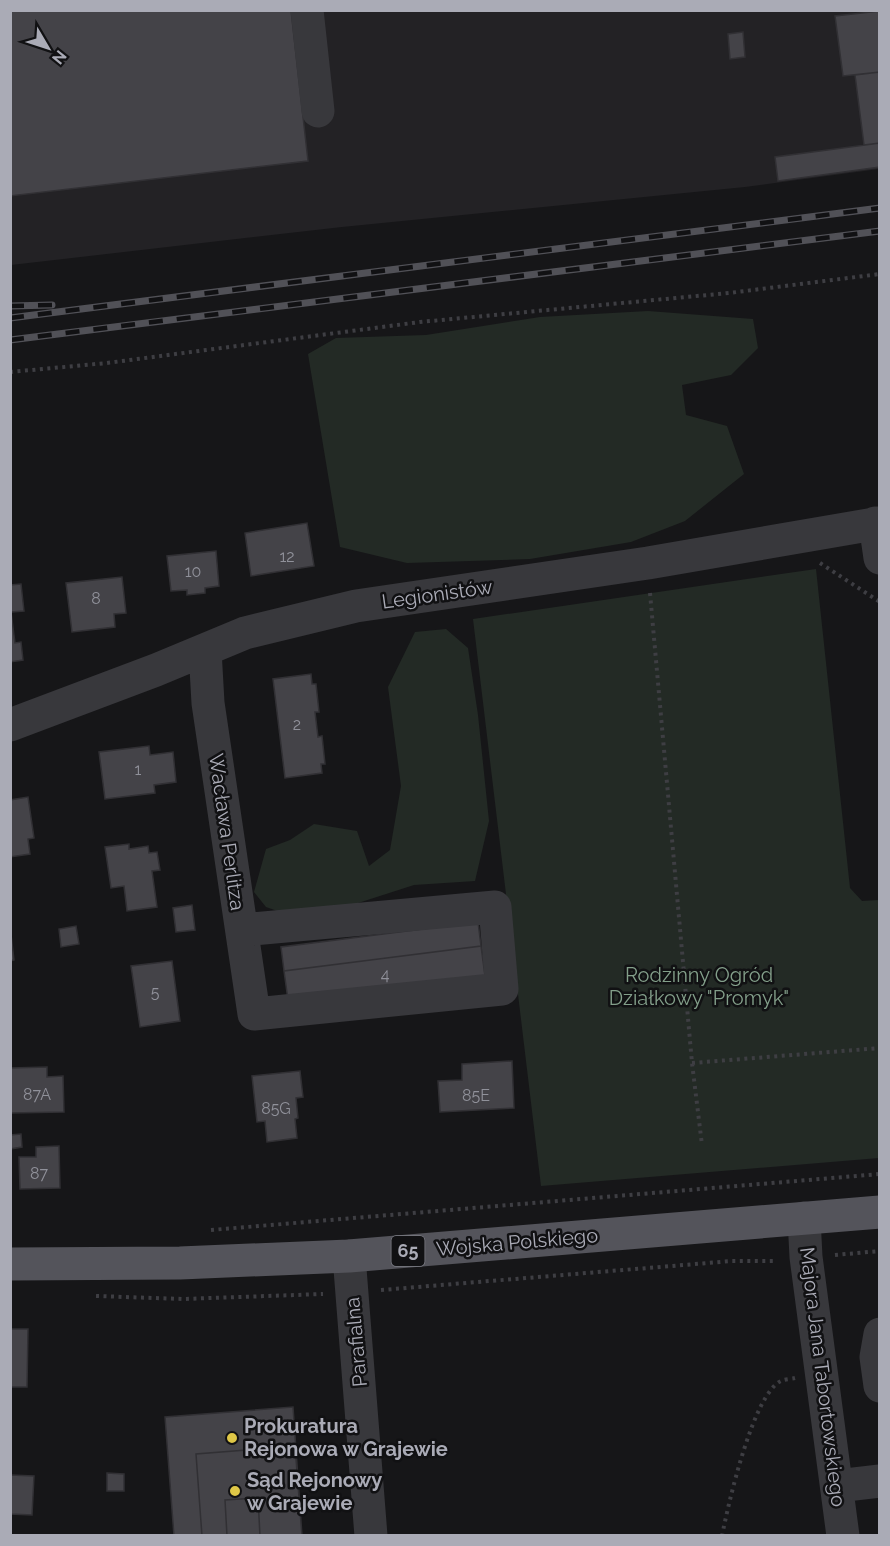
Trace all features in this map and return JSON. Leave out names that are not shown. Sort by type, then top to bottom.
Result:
[{"type":"main road","name":"Wojska Polskiego","points":[[10,1264],[180,1263],[349,1257],[879,1212]]},
{"type":"street","points":[[306,10],[318,111]]},
{"type":"street","points":[[877,523],[879,558]]},
{"type":"street","name":"Legionistów","points":[[10,725],[245,633],[356,606],[648,563],[877,523]]},
{"type":"street","name":"Wacława Perlitza","points":[[205,650],[208,703],[254,1014],[502,989],[495,907],[242,930]]},
{"type":"street","name":"Majora Jana Tabortowskiego","points":[[804,1218],[806,1257],[843,1536]]},
{"type":"street","name":"Parafialna","points":[[349,1257],[371,1536]]},
{"type":"street","points":[[879,1334],[876,1358],[879,1386]]},
{"type":"street","points":[[837,1486],[879,1481]]},
{"type":"path","points":[[10,372],[107,363],[420,322],[729,293],[879,274]]},
{"type":"path","points":[[648,563],[692,1063],[702,1144]]},
{"type":"path","points":[[692,1063],[879,1048]]},
{"type":"path","points":[[210,1230],[879,1174]]},
{"type":"path","points":[[91,1295],[183,1299],[351,1293],[720,1262],[788,1261],[806,1257],[879,1251]]},
{"type":"path","points":[[722,1536],[743,1451],[762,1403],[779,1381],[822,1373]]},
{"type":"shaded area","points":[[10,11],[879,11],[879,169],[745,187],[342,227],[11,265]]},
{"type":"green space","points":[[648,311],[753,319],[758,348],[731,375],[682,385],[686,415],[727,426],[744,474],[685,521],[631,542],[530,559],[407,563],[340,547],[308,354],[336,338],[426,335],[540,317]]},
{"type":"green space","name":"Rodzinny Ogród Działkowy \"Promyk\"","points":[[816,569],[850,888],[862,901],[879,900],[879,1158],[541,1186],[473,619]]},
{"type":"green space","points":[[446,629],[468,648],[478,715],[489,821],[475,881],[414,885],[355,904],[286,914],[266,907],[254,892],[266,849],[290,840],[314,824],[357,831],[369,866],[390,850],[401,786],[388,687],[415,632]]},
{"type":"building","points":[[10,10],[291,10],[308,161],[10,196]]},
{"type":"building","points":[[880,11],[880,72],[843,76],[835,16]]},
{"type":"building","points":[[743,32],[745,57],[730,59],[728,34]]},
{"type":"building","points":[[880,72],[880,143],[864,145],[855,75]]},
{"type":"building","points":[[880,143],[880,167],[778,181],[775,157]]},
{"type":"building","points":[[307,523],[314,566],[251,576],[245,533]]},
{"type":"building","points":[[216,551],[219,586],[205,588],[205,593],[187,595],[187,590],[171,591],[167,556]]},
{"type":"building","points":[[122,577],[126,613],[114,614],[115,627],[72,632],[66,583]]},
{"type":"building","points":[[21,584],[24,611],[11,612],[15,643],[21,642],[23,660],[10,662],[10,585]]},
{"type":"building","points":[[311,674],[312,684],[316,684],[319,712],[315,712],[318,737],[322,736],[325,764],[321,764],[322,773],[285,778],[273,679]]},
{"type":"building","points":[[149,746],[150,755],[173,752],[176,782],[154,785],[155,793],[105,799],[99,752]]},
{"type":"building","points":[[28,797],[34,838],[28,839],[30,854],[10,857],[10,800]]},
{"type":"building","points":[[129,844],[129,849],[148,846],[149,853],[157,852],[160,870],[152,871],[157,907],[127,911],[124,886],[111,888],[105,847]]},
{"type":"building","points":[[192,905],[195,930],[176,932],[173,908]]},
{"type":"building","points":[[478,922],[481,946],[284,971],[281,947]]},
{"type":"building","points":[[10,926],[14,960],[10,961]]},
{"type":"building","points":[[76,926],[79,944],[61,947],[59,929]]},
{"type":"building","points":[[481,946],[485,976],[288,1000],[284,971]]},
{"type":"building","points":[[172,961],[180,1021],[140,1027],[131,966]]},
{"type":"building","points":[[512,1061],[514,1108],[440,1112],[438,1081],[462,1080],[462,1064]]},
{"type":"building","points":[[47,1067],[47,1077],[63,1076],[64,1112],[10,1113],[10,1068]]},
{"type":"building","points":[[300,1071],[303,1097],[296,1098],[297,1138],[267,1142],[265,1121],[257,1122],[252,1076]]},
{"type":"building","points":[[21,1134],[22,1147],[10,1149],[10,1135]]},
{"type":"building","points":[[59,1146],[60,1188],[20,1189],[19,1157],[36,1157],[36,1147]]},
{"type":"building","points":[[10,1329],[28,1329],[27,1387],[10,1387]]},
{"type":"building","name":"Sąd Rejonowy w Grajewie","points":[[293,1407],[302,1536],[174,1536],[165,1417]]},
{"type":"building","points":[[295,1446],[302,1536],[260,1536],[258,1498],[225,1500],[227,1536],[202,1536],[196,1454]]},
{"type":"building","points":[[107,1473],[124,1474],[124,1491],[107,1491]]},
{"type":"building","points":[[10,1475],[34,1476],[32,1515],[10,1514]]},
{"type":"railway","points":[[10,318],[880,208]]},
{"type":"railway","points":[[10,340],[880,231]]},
{"type":"railway","points":[[10,306],[52,305]]},
{"type":"place","name":"Prokuratura Rejonowa w Grajewie","points":[[232,1438]]},
{"type":"place","name":"Sąd Rejonowy w Grajewie","points":[[235,1491]]}]
